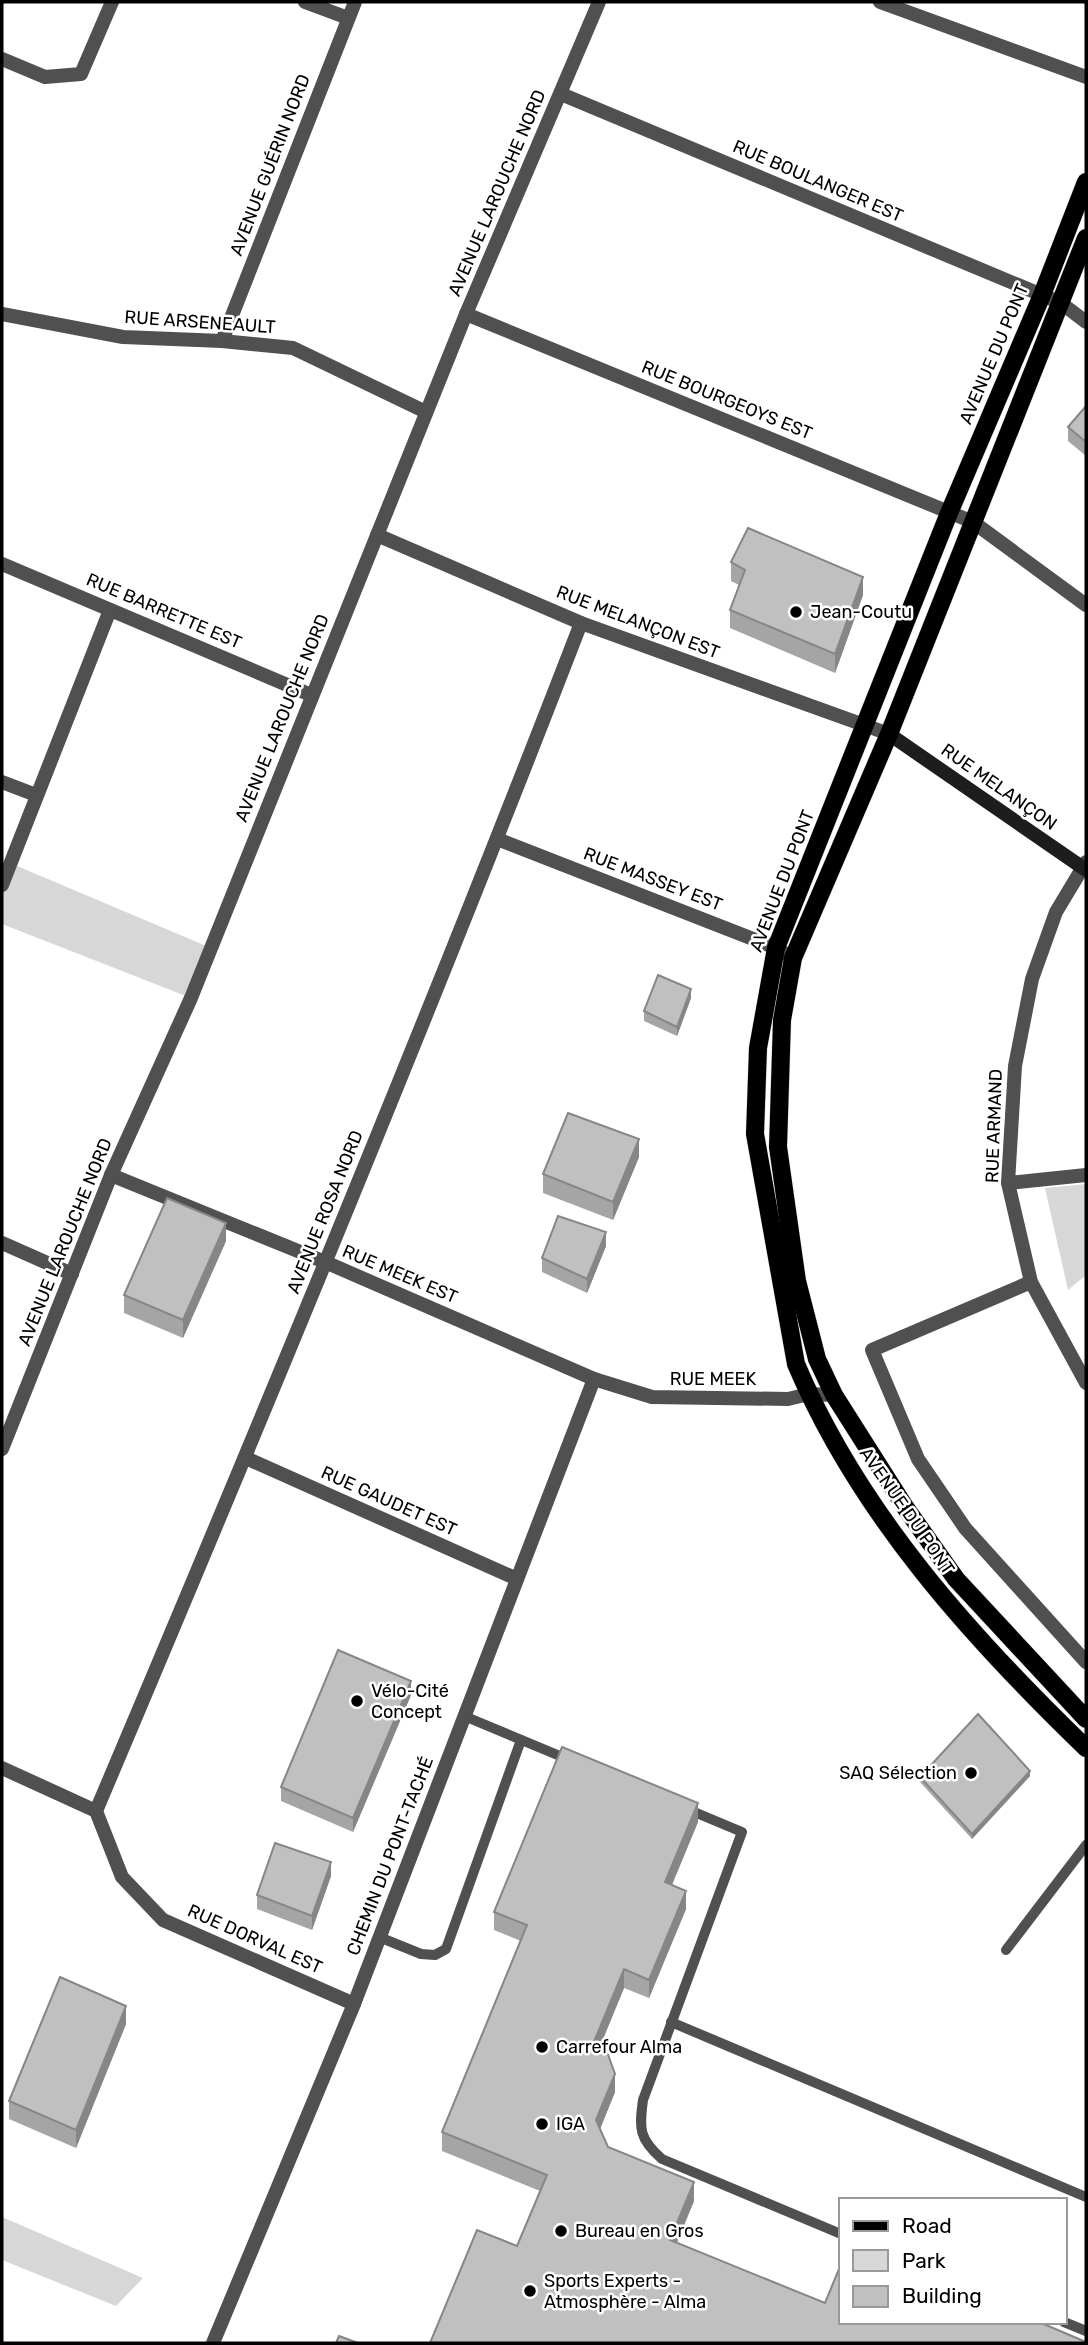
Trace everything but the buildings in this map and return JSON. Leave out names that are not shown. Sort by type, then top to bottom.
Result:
[{"type":"main road","name":"AVENUE DU PONT","points":[[1086,182],[1042,295],[949,513],[776,948],[758,1048],[755,1135],[796,1364],[809,1394],[858,1483],[936,1589],[1027,1691],[1086,1748]]},
{"type":"main road","name":"AVENUE DU PONT","points":[[1086,239],[889,734],[793,958],[782,1020],[778,1147],[797,1281],[817,1359],[834,1395],[905,1507],[956,1579],[1086,1719]]},
{"type":"street","points":[[2,59],[45,76],[81,74],[112,2]]},
{"type":"street","points":[[305,2],[348,18]]},
{"type":"street","name":"AVENUE GUÉRIN NORD","points":[[222,341],[355,2]]},
{"type":"street","name":"AVENUE LAROUCHE NORD","points":[[2,1449],[111,1175],[191,998],[466,314],[599,2]]},
{"type":"street","points":[[880,2],[1086,77]]},
{"type":"street","name":"RUE BOULANGER EST","points":[[561,94],[1061,303],[1086,322]]},
{"type":"street","name":"RUE ARSENEAULT","points":[[2,314],[123,337],[222,341],[293,348],[426,412]]},
{"type":"street","name":"RUE BOURGEOYS EST","points":[[466,314],[973,522],[1086,605]]},
{"type":"street","name":"RUE MELANÇON EST","points":[[377,535],[581,623],[889,734]]},
{"type":"street","name":"RUE BARRETTE EST","points":[[2,564],[311,695]]},
{"type":"street","points":[[2,885],[110,610]]},
{"type":"street","name":"AVENUE ROSA NORD","points":[[96,1811],[246,1458],[497,839],[581,623]]},
{"type":"street","name":"RUE MELANÇON","points":[[889,734],[1085,867]]},
{"type":"street","points":[[2,782],[36,795]]},
{"type":"street","name":"RUE MASSEY EST","points":[[497,839],[776,948],[793,958]]},
{"type":"street","name":"RUE ARMAND","points":[[1085,867],[1056,912],[1032,979],[1014,1066],[1008,1183],[1031,1282],[1086,1383]]},
{"type":"street","name":"RUE MEEK EST","points":[[111,1175],[325,1262],[594,1378]]},
{"type":"street","points":[[1008,1183],[1086,1175]]},
{"type":"street","points":[[2,1243],[72,1273]]},
{"type":"street","points":[[1031,1282],[872,1350],[918,1459],[965,1528],[1086,1662]]},
{"type":"street","name":"RUE MEEK","points":[[594,1378],[652,1397],[788,1398],[809,1394],[834,1395]]},
{"type":"street","name":"CHEMIN DU PONT-TACHÉ","points":[[213,2343],[354,2004],[594,1378]]},
{"type":"street","name":"RUE GAUDET EST","points":[[246,1458],[517,1579]]},
{"type":"street","points":[[2,1768],[96,1811]]},
{"type":"street","name":"RUE DORVAL EST","points":[[96,1811],[122,1877],[163,1920],[354,2004]]},
{"type":"lane","points":[[464,1716],[583,1766]]},
{"type":"lane","points":[[379,1937],[421,1954],[435,1955],[446,1949],[521,1740]]},
{"type":"lane","points":[[680,1807],[742,1832],[643,2100],[639,2124],[643,2138],[662,2159],[839,2233]]},
{"type":"lane","points":[[1006,1950],[1086,1845]]},
{"type":"lane","points":[[1066,1871],[1086,1861]]},
{"type":"lane","points":[[671,2022],[1086,2197]]},
{"type":"lane","points":[[1067,2323],[1086,2331]]},
{"type":"green space","points":[[10,863],[211,948],[191,998],[2,924],[2,885]]},
{"type":"green space","points":[[1086,1184],[1086,1275],[1068,1290],[1045,1188]]},
{"type":"green space","points":[[2,2217],[143,2278],[116,2306],[2,2260]]},
{"type":"place","name":"Jean-Coutu","points":[[796,612]]},
{"type":"place","name":"Vélo-Cité Concept","points":[[357,1701]]},
{"type":"place","name":"SAQ Sélection","points":[[971,1773]]},
{"type":"place","name":"Carrefour Alma","points":[[542,2047]]},
{"type":"place","name":"IGA","points":[[542,2124]]},
{"type":"place","name":"Bureau en Gros","points":[[561,2231]]},
{"type":"place","name":"Sports Experts - Atmosphère - Alma","points":[[530,2291]]}]
